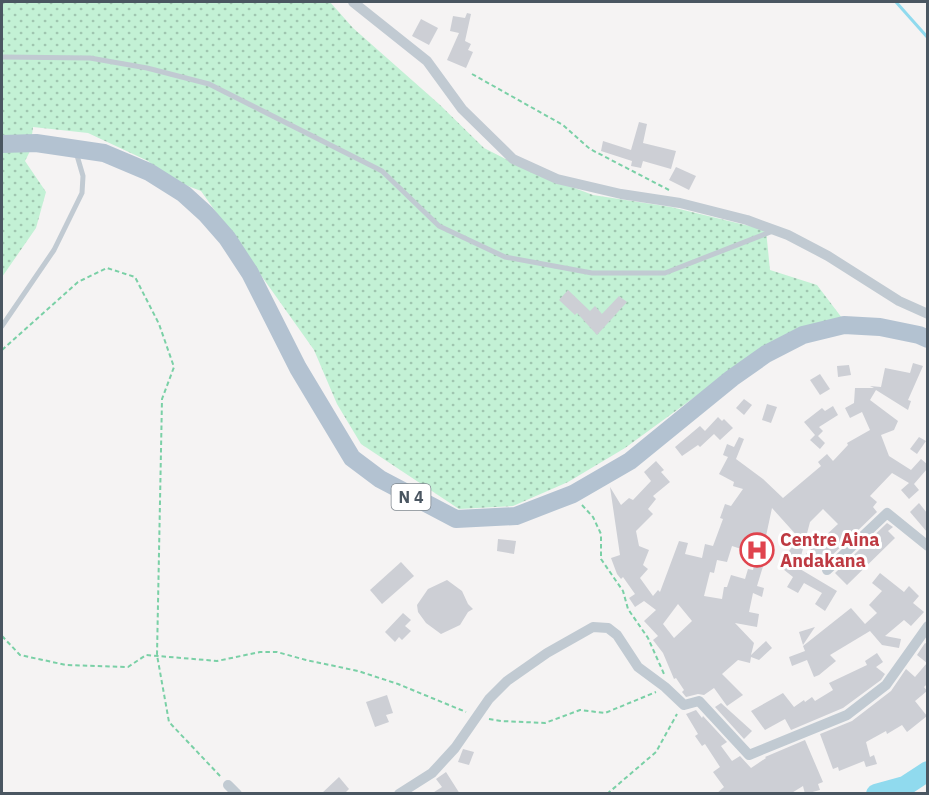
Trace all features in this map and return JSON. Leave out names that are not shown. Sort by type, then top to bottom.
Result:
[{"type":"main road","name":"N 4","points":[[2,144],[36,143],[104,153],[149,172],[184,194],[227,238],[250,273],[298,368],[352,458],[380,479],[456,519],[516,516],[573,494],[630,461],[732,378],[766,354],[803,335],[844,325],[880,327],[919,335],[927,339]]},
{"type":"street","points":[[353,2],[427,61],[462,109],[513,159],[557,179],[621,194],[680,203],[747,220],[774,230],[828,256],[899,302],[927,314]]},
{"type":"street","points":[[827,570],[886,513],[927,546]]},
{"type":"street","points":[[399,794],[432,773],[455,748],[489,699],[507,681],[547,653],[592,627],[608,628],[617,634],[638,667],[684,705],[699,701],[749,755],[847,715],[886,686],[927,626]]},
{"type":"street","points":[[228,785],[237,794]]},
{"type":"lane","points":[[2,57],[90,58],[147,68],[209,84],[382,171],[439,226],[505,257],[592,273],[665,273],[774,230]]},
{"type":"lane","points":[[2,326],[54,250],[82,193],[82,176],[75,148]]},
{"type":"path","points":[[472,74],[563,125],[590,149],[676,194]]},
{"type":"path","points":[[2,350],[78,282],[107,268],[135,277],[159,324],[174,367],[162,399],[157,656],[169,722],[228,785]]},
{"type":"path","points":[[2,636],[20,655],[66,665],[128,667],[146,655],[217,661],[260,652],[277,652],[368,674],[476,716],[501,721],[545,723],[580,710],[605,713],[632,704],[665,687],[663,669],[648,638],[628,609],[623,591],[602,559],[601,534],[593,517],[573,494]]},
{"type":"path","points":[[607,794],[656,752],[684,705]]},
{"type":"green space","points":[[2,2],[330,2],[353,28],[439,104],[484,148],[527,170],[593,195],[671,207],[766,230],[770,270],[817,285],[842,318],[729,372],[625,448],[568,482],[513,506],[459,509],[361,444],[337,404],[314,350],[201,191],[167,178],[148,161],[88,133],[33,127],[30,151],[25,161],[46,192],[36,228],[2,277]]},
{"type":"building","points":[[467,13],[471,14],[465,41],[471,44],[468,50],[473,52],[466,68],[447,60],[459,33],[450,31],[453,16],[465,18]]},
{"type":"building","points":[[421,19],[438,28],[429,45],[412,36]]},
{"type":"building","points":[[639,122],[647,124],[643,143],[676,151],[671,169],[643,161],[641,168],[631,166],[632,161],[601,151],[603,141],[631,150]]},
{"type":"building","points":[[676,167],[696,176],[689,190],[669,180]]},
{"type":"building","points":[[568,290],[590,311],[595,306],[602,314],[619,296],[627,302],[597,335],[577,313],[575,315],[559,300]]},
{"type":"building","points":[[913,363],[923,366],[908,400],[911,401],[908,410],[876,390],[870,400],[898,421],[894,430],[881,435],[889,456],[911,470],[921,459],[927,464],[927,469],[914,484],[919,490],[909,499],[901,490],[909,483],[892,473],[870,496],[877,502],[873,507],[877,512],[822,565],[808,552],[838,524],[823,509],[810,522],[800,560],[807,553],[809,555],[800,569],[837,591],[825,611],[815,604],[822,593],[804,583],[798,593],[787,587],[793,577],[778,565],[799,538],[772,508],[760,555],[732,546],[727,562],[717,560],[714,573],[710,572],[704,596],[722,599],[724,587],[727,587],[731,575],[745,579],[748,569],[753,570],[755,561],[764,563],[757,586],[764,588],[762,597],[753,593],[749,612],[759,614],[757,627],[735,623],[754,643],[751,655],[766,641],[772,648],[759,660],[751,657],[750,663],[738,660],[722,674],[743,695],[727,706],[714,688],[704,695],[686,697],[676,678],[674,679],[663,653],[653,640],[658,636],[644,621],[656,610],[644,601],[635,607],[629,598],[635,594],[623,577],[621,579],[617,574],[611,558],[620,555],[610,487],[621,505],[629,498],[633,500],[651,481],[644,472],[656,461],[664,470],[661,472],[670,482],[653,496],[656,499],[648,509],[653,514],[636,531],[639,546],[649,550],[643,565],[648,569],[640,578],[653,596],[658,590],[660,592],[679,541],[688,543],[685,554],[702,558],[705,544],[713,546],[723,519],[720,518],[725,504],[731,506],[743,489],[733,486],[734,482],[719,474],[728,457],[723,455],[727,444],[734,447],[739,437],[744,439],[736,459],[763,479],[783,498],[821,466],[818,462],[827,454],[833,461],[848,445],[847,443],[870,430],[862,412],[850,418],[845,408],[854,403],[855,388],[881,387],[885,368],[910,373]],"holes":[[[678,604],[692,621],[674,638],[663,624]]]},
{"type":"building","points":[[849,365],[851,375],[838,377],[837,366]]},
{"type":"building","points":[[820,374],[830,389],[820,395],[810,380]]},
{"type":"building","points":[[744,399],[752,405],[744,415],[736,408]]},
{"type":"building","points":[[767,404],[777,407],[771,423],[762,420]]},
{"type":"building","points":[[833,406],[838,415],[819,427],[823,431],[818,436],[825,443],[820,449],[810,440],[815,435],[804,422],[822,408],[825,411]]},
{"type":"building","points":[[718,417],[722,421],[724,419],[733,428],[720,440],[714,434],[700,447],[698,445],[682,456],[675,447],[700,426],[705,431]]},
{"type":"building","points":[[919,437],[926,441],[917,454],[910,449]]},
{"type":"building","points":[[919,503],[927,513],[927,532],[910,512]]},
{"type":"building","points":[[887,523],[893,527],[888,531],[895,538],[847,585],[835,573]]},
{"type":"building","points":[[498,539],[516,541],[514,554],[497,551]]},
{"type":"building","points":[[401,562],[414,576],[382,604],[370,590]]},
{"type":"building","points":[[880,573],[904,592],[909,586],[919,596],[913,603],[924,612],[911,626],[904,620],[885,636],[901,639],[899,648],[882,645],[870,631],[830,655],[836,661],[819,675],[814,677],[807,660],[792,666],[789,657],[805,651],[803,646],[851,608],[865,624],[877,613],[869,605],[882,591],[872,583]]},
{"type":"building","points":[[447,580],[462,591],[473,609],[468,612],[460,625],[441,634],[426,623],[418,612],[417,605],[428,589]]},
{"type":"building","points":[[403,613],[411,620],[405,626],[411,631],[402,640],[399,637],[395,642],[385,632]]},
{"type":"building","points":[[815,627],[803,645],[799,632]]},
{"type":"building","points":[[925,643],[927,644],[927,663],[917,655]]},
{"type":"building","points":[[877,653],[883,662],[876,667],[885,674],[881,680],[843,708],[791,730],[785,719],[765,730],[751,711],[783,693],[794,707],[812,697],[815,701],[833,690],[829,683],[867,665],[865,661]]},
{"type":"building","points":[[927,663],[927,684],[924,687],[927,691],[915,701],[927,716],[907,732],[902,725],[866,742],[870,757],[874,755],[877,764],[866,767],[864,761],[839,771],[838,767],[833,769],[820,734],[852,721],[891,691],[906,669],[915,677]]},
{"type":"building","points":[[387,695],[393,713],[386,715],[389,722],[375,727],[366,702]]},
{"type":"building","points":[[721,703],[752,731],[744,739],[715,707]]},
{"type":"building","points":[[696,710],[727,742],[721,746],[732,761],[740,756],[751,768],[765,757],[805,740],[823,782],[818,784],[820,790],[805,794],[803,786],[790,794],[716,794],[724,787],[713,772],[720,767],[705,744],[702,746],[695,736],[698,734],[686,714]]},
{"type":"building","points":[[463,749],[474,752],[469,765],[458,762]]},
{"type":"building","points":[[446,772],[460,794],[431,794],[442,787],[436,779]]},
{"type":"building","points":[[339,777],[349,789],[344,794],[321,794]]},
{"type":"waterway","points":[[896,2],[928,38]]},
{"type":"waterway","points":[[876,794],[905,786],[928,771]]},
{"type":"place","name":"Centre Aina Andakana","points":[[757,550]]}]
